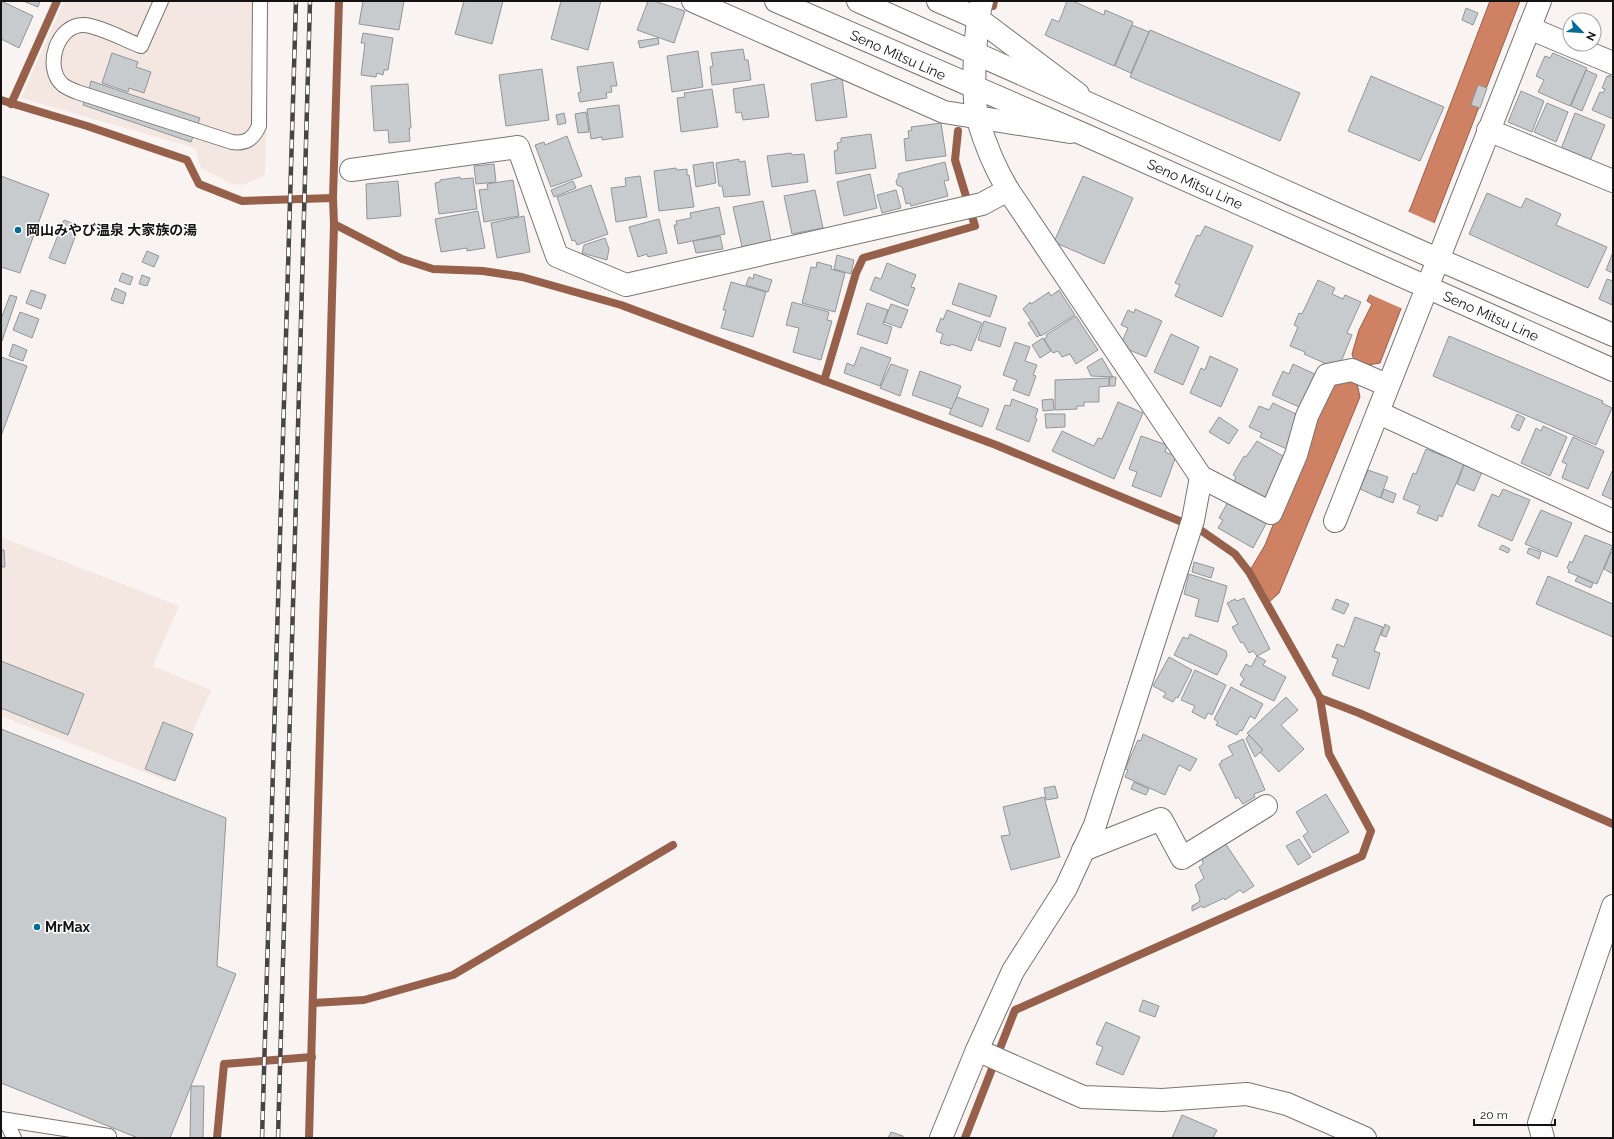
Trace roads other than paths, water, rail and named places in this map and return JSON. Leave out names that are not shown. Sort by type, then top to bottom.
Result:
[{"type":"street","points":[[693,1],[944,112],[1083,134]]},
{"type":"street","name":"Seno Mitsu Line","points":[[776,1],[976,89],[1083,134],[1613,370]]},
{"type":"street","points":[[858,1],[1393,240],[1613,335]]},
{"type":"street","points":[[938,1],[980,10],[1094,106]]},
{"type":"street","points":[[1335,521],[1379,413],[1420,285],[1488,130],[1540,1]]},
{"type":"street","points":[[980,10],[976,54],[978,118],[995,166],[1008,190],[1201,477],[1271,513],[1296,455],[1307,416],[1327,375],[1356,372],[1387,385]]},
{"type":"street","points":[[1529,28],[1613,63]]},
{"type":"street","points":[[1488,130],[1613,182]]},
{"type":"street","points":[[351,170],[518,147],[557,256],[626,285],[982,204],[1008,190]]},
{"type":"street","points":[[1379,413],[1613,521]]},
{"type":"street","points":[[941,1138],[991,1057],[1013,971],[1066,888],[1095,825],[1192,526],[1201,477]]},
{"type":"street","points":[[1083,850],[1161,819],[1182,858],[1266,806]]},
{"type":"street","points":[[1543,1138],[1539,1123],[1613,906]]},
{"type":"street","points":[[991,1057],[1083,1097],[1162,1100],[1247,1094],[1287,1104],[1365,1138]]},
{"type":"lane","points":[[161,1],[141,46],[85,25],[71,28],[62,37],[52,62],[54,72],[64,86],[195,130],[241,143],[249,140],[255,134],[258,126],[260,1]]},
{"type":"lane","points":[[4,1120],[109,1136]]},
{"type":"lane","points":[[4,1120],[14,1138]]},
{"type":"waterway","points":[[11,104],[57,1]]},
{"type":"waterway","points":[[333,198],[339,1]]},
{"type":"waterway","points":[[993,6],[994,1]]},
{"type":"waterway","points":[[1,100],[87,126],[187,160],[199,184],[242,201],[333,198],[334,224],[402,259],[433,269],[483,271],[522,277],[621,305],[996,445],[1199,529],[1235,554],[1249,572],[1320,698],[1329,754],[1371,831],[1362,856],[1015,1010],[965,1138]]},
{"type":"waterway","points":[[824,381],[856,273],[863,258],[975,226],[955,160],[958,131]]},
{"type":"waterway","points":[[309,1138],[334,224]]},
{"type":"waterway","points":[[1320,698],[1359,713],[1613,824]]},
{"type":"waterway","points":[[313,1003],[364,1000],[453,975],[673,845]]},
{"type":"waterway","points":[[217,1138],[224,1064],[312,1057]]},
{"type":"railway","points":[[262,1138],[296,1]]},
{"type":"railway","points":[[278,1138],[310,1]]},
{"type":"place","name":"岡山みやび温泉 大家族の湯","points":[[18,230]]},
{"type":"place","name":"MrMax","points":[[37,927]]}]
